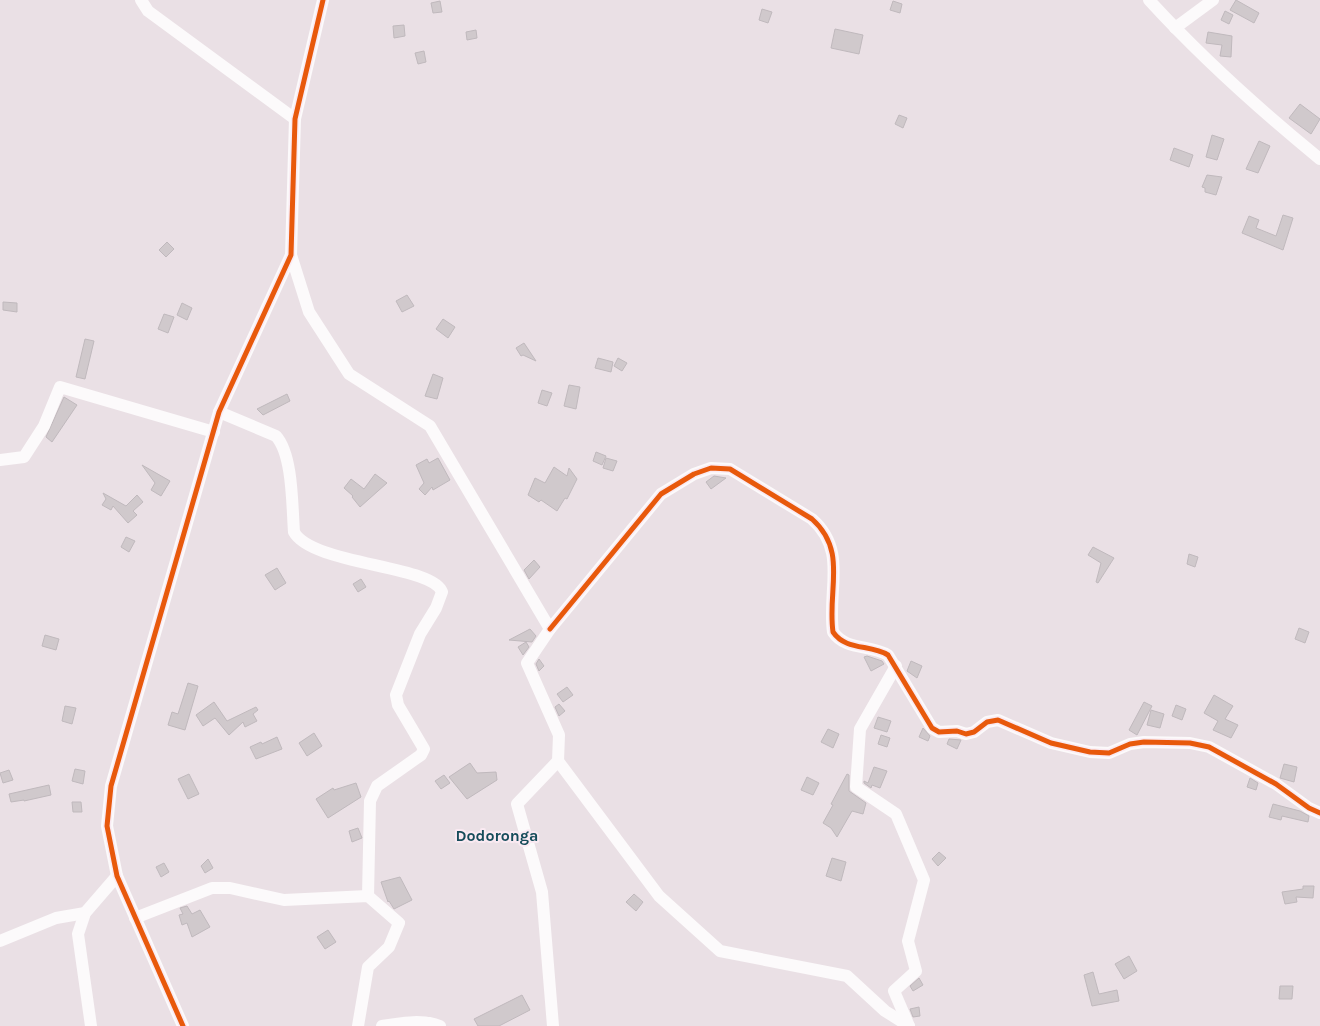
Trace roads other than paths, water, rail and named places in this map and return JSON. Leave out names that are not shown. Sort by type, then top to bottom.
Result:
[{"type":"street","points":[[141,0],[148,11],[295,119]]},
{"type":"street","points":[[324,0],[295,119],[291,255],[309,312],[349,374],[430,426],[550,629]]},
{"type":"street","points":[[1150,0],[1174,28],[1275,122],[1320,159]]},
{"type":"street","points":[[1174,28],[1213,0]]},
{"type":"street","points":[[183,1026],[117,876],[107,826],[111,786],[219,412],[291,255]]},
{"type":"street","points":[[0,460],[24,457],[44,426],[60,387],[214,432]]},
{"type":"street","points":[[219,412],[276,436],[282,443],[288,459],[294,532],[298,539],[332,554],[414,574],[439,586],[442,592],[436,608],[420,634],[396,695],[398,704],[424,749],[421,755],[377,786],[370,800],[368,896]]},
{"type":"street","points":[[896,666],[860,729],[856,787],[896,814],[924,880],[908,941],[916,972],[894,991],[909,1026],[885,1011],[847,976],[720,951],[659,896],[558,761],[559,736],[526,664],[550,629],[661,494],[694,474],[711,468],[730,469],[812,519],[821,527],[833,552],[833,632],[842,642],[878,649],[888,655],[896,666],[932,728],[939,732],[957,731],[966,734],[974,732],[988,722],[998,720],[1052,743],[1090,752],[1109,753],[1130,744],[1144,742],[1190,743],[1209,747],[1276,784],[1309,808],[1320,813]]},
{"type":"street","points":[[553,1026],[542,892],[517,804],[558,761]]},
{"type":"street","points":[[91,1026],[78,934],[85,914],[117,876]]},
{"type":"street","points":[[135,918],[212,888],[230,888],[284,900],[368,896],[399,923],[389,947],[368,967],[358,1026]]},
{"type":"street","points":[[0,941],[56,918],[85,914]]},
{"type":"street","points":[[382,1026],[410,1022],[432,1023],[440,1026]]},
{"type":"district","name":"Dodoronga","points":[[497,835]]}]
